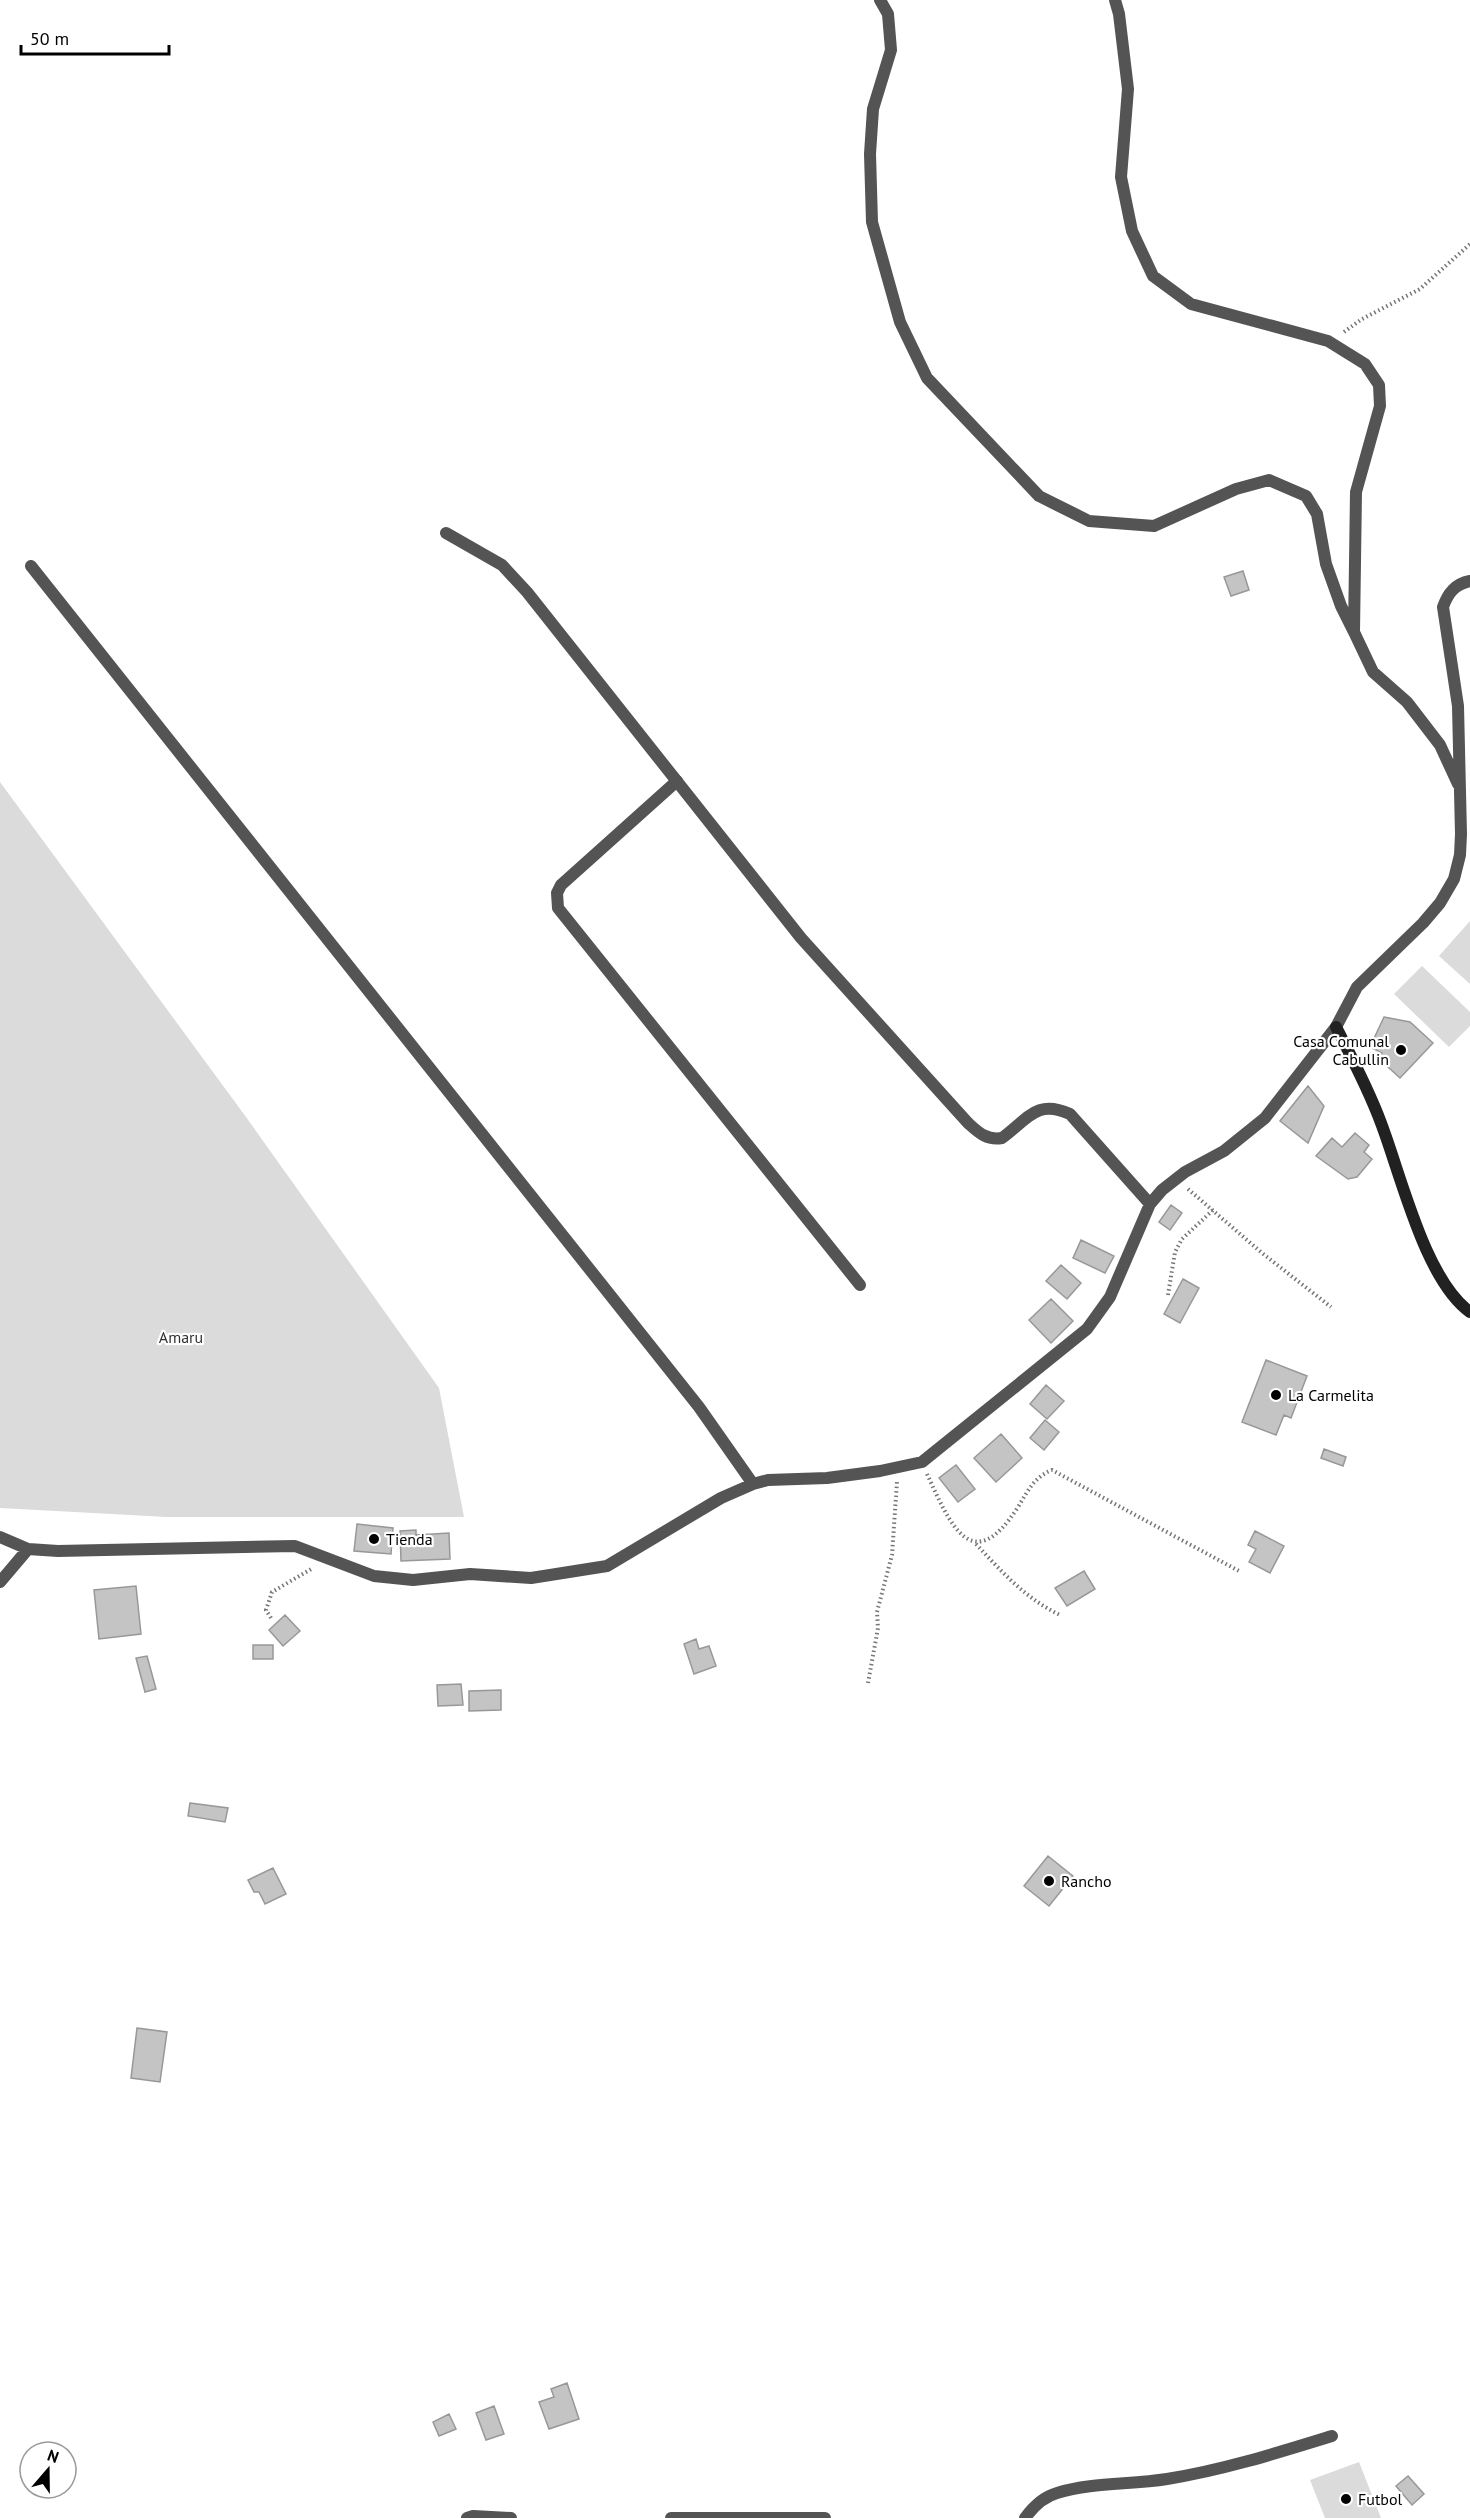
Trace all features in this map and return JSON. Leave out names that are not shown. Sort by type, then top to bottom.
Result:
[{"type":"street","points":[[880,0],[888,14],[891,50],[873,109],[870,154],[872,222],[900,322],[927,378],[1039,496],[1089,521],[1154,526],[1236,489],[1269,480],[1290,487],[1306,496],[1317,514],[1326,564],[1341,606],[1373,672],[1407,702],[1440,745],[1459,788]]},
{"type":"street","points":[[1115,0],[1128,89],[1121,177],[1132,231],[1153,276],[1191,304],[1328,341],[1365,364],[1379,385],[1380,406],[1356,492],[1354,632]]},
{"type":"street","points":[[446,533],[502,565],[527,592],[801,938],[968,1123],[982,1135],[995,1139],[1002,1137],[1041,1109],[1049,1106],[1070,1114],[1150,1204]]},
{"type":"street","points":[[32,566],[699,1407],[753,1484]]},
{"type":"street","points":[[0,1537],[28,1549],[137,1551],[295,1546],[374,1576],[413,1580],[470,1574],[531,1578],[607,1566],[721,1498],[753,1484],[768,1480],[827,1478],[898,1469],[922,1462],[1087,1329],[1110,1297],[1150,1204],[1176,1179],[1224,1151],[1264,1118],[1336,1027],[1357,987],[1424,923],[1440,903],[1454,879],[1461,844],[1459,788],[1461,751],[1458,706],[1443,607],[1448,594],[1454,588],[1470,581]]},
{"type":"street","points":[[677,782],[561,885],[557,893],[558,908],[860,1286]]},
{"type":"street","points":[[1336,1027],[1382,1123],[1411,1214],[1426,1248],[1457,1303],[1470,1312]]},
{"type":"street","points":[[0,1581],[28,1549]]},
{"type":"street","points":[[1025,2518],[1035,2505],[1054,2493],[1081,2487],[1165,2479],[1232,2467],[1332,2436]]},
{"type":"street","points":[[467,2518],[473,2516],[511,2518]]},
{"type":"street","points":[[671,2518],[744,2516],[825,2518]]},
{"type":"path","points":[[1328,341],[1362,318],[1420,289],[1470,244]]},
{"type":"path","points":[[1176,1179],[1262,1253],[1331,1307]]},
{"type":"path","points":[[1168,1295],[1175,1252],[1182,1239],[1213,1210]]},
{"type":"path","points":[[922,1462],[952,1524],[976,1544],[1005,1576],[1043,1607],[1060,1615]]},
{"type":"path","points":[[868,1683],[878,1628],[877,1612],[892,1556],[898,1469]]},
{"type":"path","points":[[976,1544],[988,1540],[1008,1521],[1030,1485],[1041,1474],[1052,1470],[1239,1571]]},
{"type":"path","points":[[271,1618],[266,1610],[272,1592],[329,1559]]},
{"type":"green space","name":"Amaru","points":[[0,782],[246,1117],[439,1388],[464,1517],[167,1517],[0,1508]]},
{"type":"green space","points":[[1470,921],[1470,984],[1439,956]]},
{"type":"green space","points":[[1422,966],[1470,1012],[1470,1026],[1449,1047],[1394,994]]},
{"type":"green space","name":"Futbol","points":[[1359,2462],[1381,2518],[1325,2518],[1310,2480]]},
{"type":"building","points":[[1243,571],[1249,590],[1231,596],[1224,577]]},
{"type":"building","name":"Casa Comunal Cabullin","points":[[1384,1017],[1410,1022],[1433,1043],[1400,1078],[1378,1058],[1382,1053],[1370,1047]]},
{"type":"building","points":[[1308,1086],[1324,1106],[1308,1143],[1280,1121]]},
{"type":"building","points":[[1355,1133],[1369,1145],[1364,1152],[1372,1159],[1357,1177],[1348,1179],[1316,1156],[1332,1138],[1342,1147]]},
{"type":"building","points":[[1171,1205],[1182,1213],[1170,1230],[1159,1222]]},
{"type":"building","points":[[1081,1240],[1114,1256],[1105,1273],[1073,1258]]},
{"type":"building","points":[[1061,1265],[1081,1283],[1067,1299],[1046,1281]]},
{"type":"building","points":[[1183,1279],[1199,1288],[1180,1323],[1164,1314]]},
{"type":"building","points":[[1051,1299],[1073,1321],[1051,1343],[1029,1320]]},
{"type":"building","name":"La Carmelita","points":[[1266,1360],[1307,1376],[1291,1418],[1284,1415],[1276,1435],[1242,1422]]},
{"type":"building","points":[[1046,1385],[1064,1401],[1047,1419],[1030,1404]]},
{"type":"building","points":[[1045,1420],[1059,1432],[1044,1450],[1030,1438]]},
{"type":"building","points":[[1001,1434],[1022,1458],[996,1482],[974,1458]]},
{"type":"building","points":[[1324,1449],[1346,1457],[1343,1466],[1321,1458]]},
{"type":"building","points":[[956,1465],[975,1489],[958,1502],[939,1478]]},
{"type":"building","name":"Tienda","points":[[357,1524],[393,1528],[391,1554],[354,1551]]},
{"type":"building","points":[[416,1530],[416,1535],[449,1533],[450,1559],[401,1561],[400,1531]]},
{"type":"building","points":[[1255,1531],[1284,1546],[1270,1573],[1249,1562],[1256,1549],[1248,1545]]},
{"type":"building","points":[[1084,1571],[1095,1589],[1067,1606],[1055,1588]]},
{"type":"building","points":[[136,1586],[141,1634],[99,1639],[94,1590]]},
{"type":"building","points":[[285,1615],[300,1631],[283,1646],[269,1630]]},
{"type":"building","points":[[696,1639],[699,1649],[709,1646],[716,1666],[694,1674],[684,1644]]},
{"type":"building","points":[[253,1645],[273,1645],[273,1659],[253,1659]]},
{"type":"building","points":[[147,1656],[156,1689],[145,1692],[136,1658]]},
{"type":"building","points":[[461,1684],[463,1705],[438,1706],[437,1685]]},
{"type":"building","points":[[501,1690],[501,1710],[469,1711],[469,1691]]},
{"type":"building","points":[[190,1803],[228,1808],[225,1822],[188,1816]]},
{"type":"building","name":"Rancho","points":[[1048,1856],[1073,1876],[1049,1906],[1024,1886]]},
{"type":"building","points":[[273,1868],[286,1894],[265,1904],[259,1892],[254,1892],[248,1880]]},
{"type":"building","points":[[137,2028],[167,2032],[160,2082],[131,2078]]},
{"type":"building","points":[[567,2383],[579,2419],[549,2429],[539,2402],[554,2397],[551,2389]]},
{"type":"building","points":[[494,2406],[504,2434],[486,2440],[476,2413]]},
{"type":"building","points":[[449,2414],[456,2429],[439,2436],[433,2422]]},
{"type":"building","points":[[1408,2476],[1424,2494],[1412,2505],[1396,2486]]},
{"type":"place","name":"Casa Comunal Cabullin","points":[[1401,1050]]},
{"type":"place","name":"La Carmelita","points":[[1276,1395]]},
{"type":"place","name":"Tienda","points":[[374,1539]]},
{"type":"place","name":"Rancho","points":[[1049,1881]]},
{"type":"place","name":"Futbol","points":[[1346,2499]]}]
